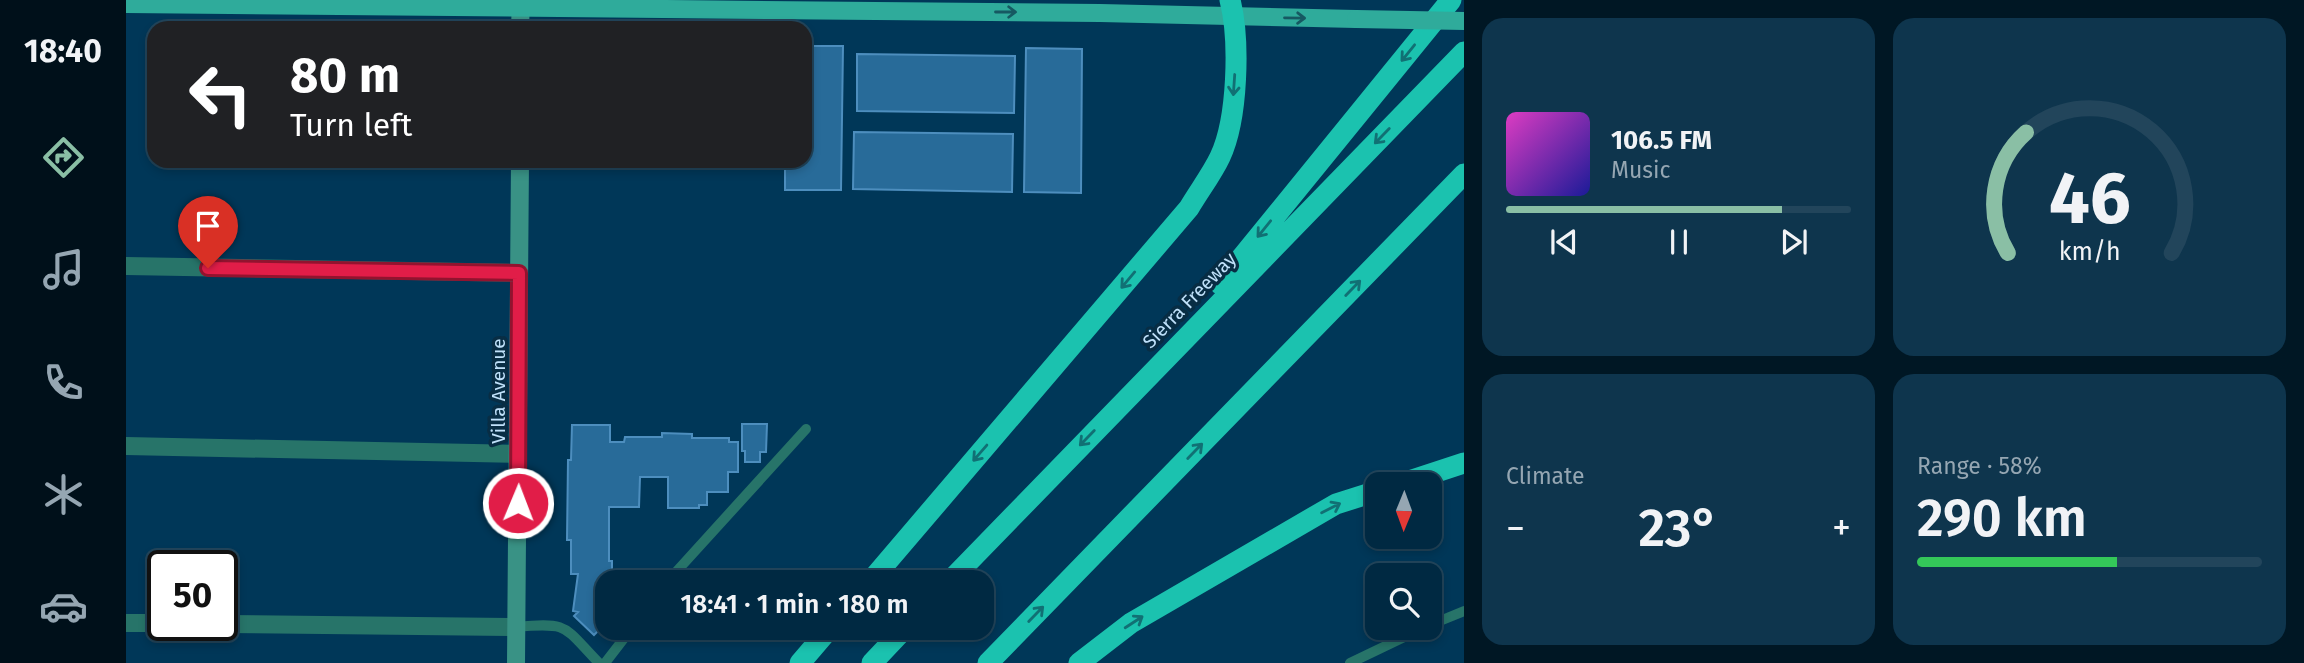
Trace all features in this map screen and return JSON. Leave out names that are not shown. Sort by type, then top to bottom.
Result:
[{"type":"highway","points":[[1135,388],[1451,0]]},
{"type":"highway","points":[[880,570],[1189,208],[1221,155],[1232,113],[1232,9]]},
{"type":"highway","name":"Sierra Freeway","points":[[960,570],[1464,52]]},
{"type":"highway","points":[[988,663],[1464,174]]},
{"type":"highway","points":[[1437,472],[1464,463]]},
{"type":"highway","points":[[1079,663],[1131,623],[1336,504],[1365,495]]},
{"type":"highway","points":[[800,663],[820,640]]},
{"type":"highway","points":[[872,663],[894,640]]},
{"type":"main road","points":[[862,11],[925,0]]},
{"type":"main road","points":[[126,4],[521,4],[862,11],[1232,9],[1356,19],[1464,21]]},
{"type":"main road","name":"Villa Avenue","points":[[516,663],[520,168]]},
{"type":"street","points":[[126,266],[519,273]]},
{"type":"street","points":[[126,446],[519,454]]},
{"type":"street","points":[[126,623],[147,623]]},
{"type":"street","points":[[238,624],[516,627]]},
{"type":"lane","points":[[678,570],[806,429]]},
{"type":"lane","points":[[1442,620],[1464,611]]},
{"type":"lane","points":[[516,627],[551,624],[563,626],[599,663]]},
{"type":"lane","points":[[605,663],[623,640]]},
{"type":"lane","points":[[1350,663],[1398,640]]},
{"type":"building","points":[[812,46],[843,46],[841,190],[785,190],[785,168],[812,168]]},
{"type":"building","points":[[1026,48],[1082,49],[1081,193],[1024,192]]},
{"type":"building","points":[[857,54],[1015,56],[1014,113],[857,111]]},
{"type":"building","points":[[854,132],[1013,134],[1012,192],[853,189]]},
{"type":"building","points":[[742,424],[767,424],[766,452],[760,452],[760,462],[745,462],[745,451],[742,451]]},
{"type":"building","points":[[572,425],[610,425],[610,442],[624,442],[625,437],[662,437],[662,433],[692,434],[692,438],[729,438],[729,442],[738,442],[738,472],[728,472],[728,492],[707,492],[707,505],[699,505],[699,508],[668,508],[668,477],[640,477],[639,507],[609,507],[609,561],[612,561],[612,570],[595,570],[594,635],[574,616],[578,612],[573,611],[578,574],[571,574],[571,540],[567,540],[568,460],[571,460]]},
{"type":"route","points":[[208,268],[519,273],[518,503]]}]
